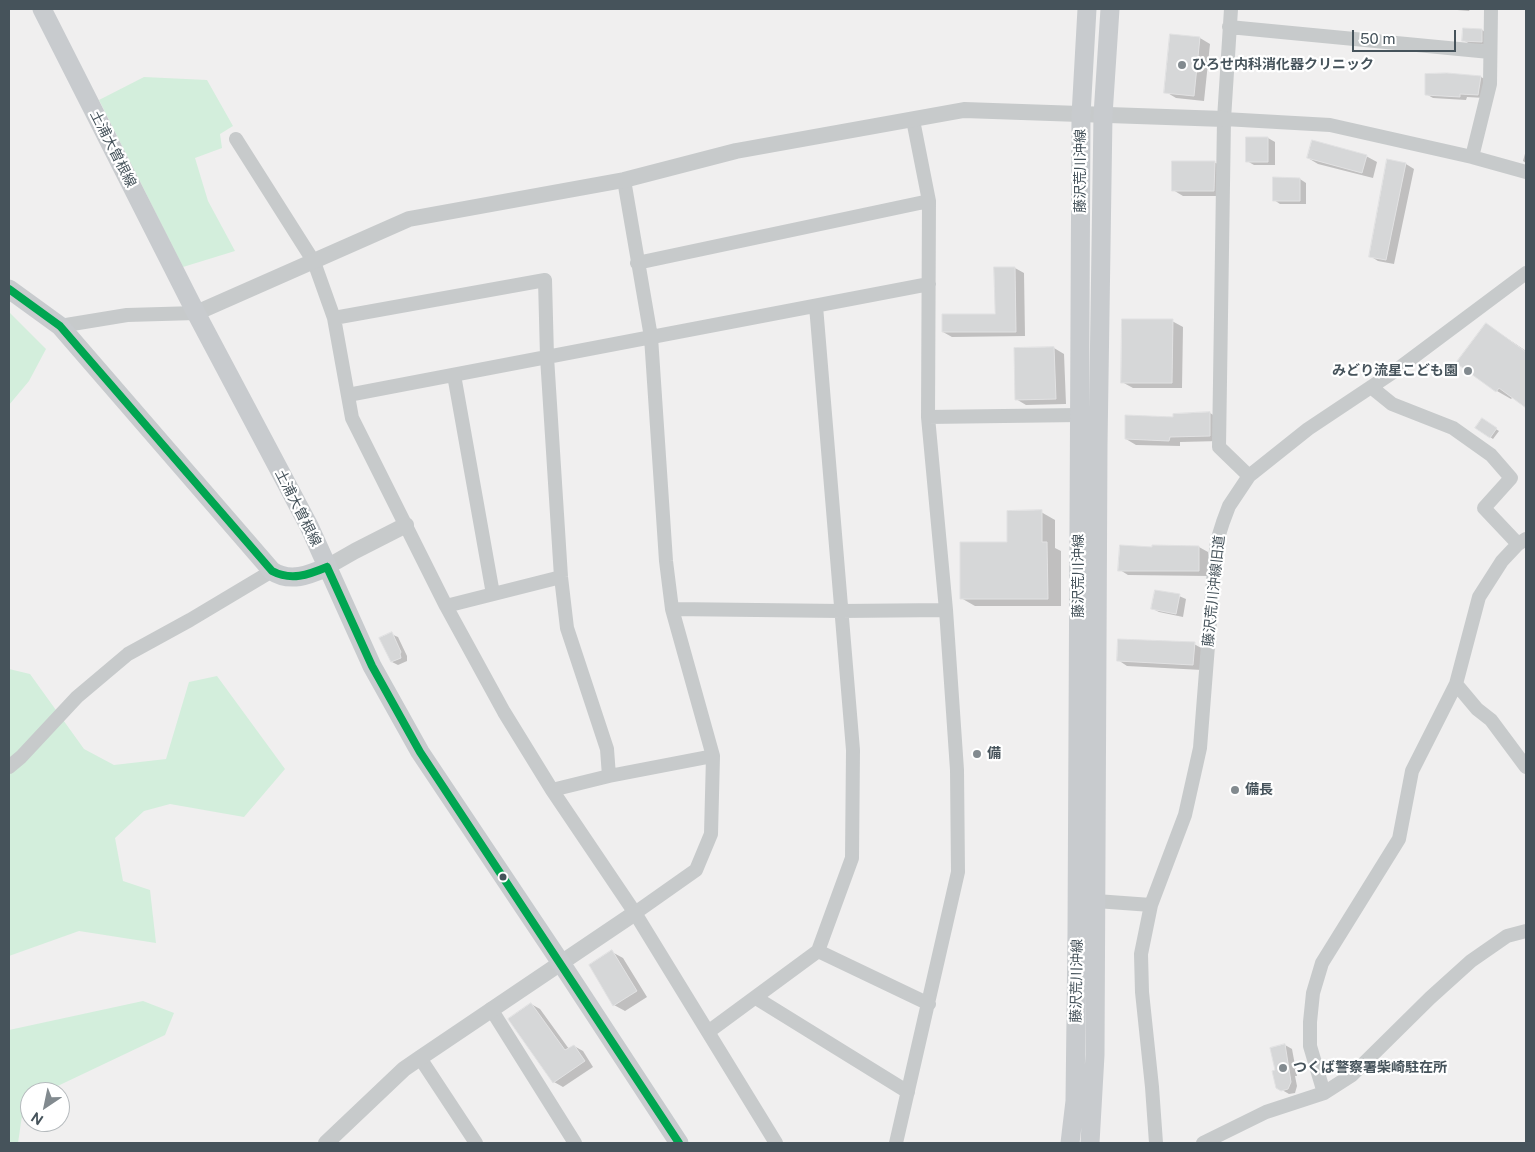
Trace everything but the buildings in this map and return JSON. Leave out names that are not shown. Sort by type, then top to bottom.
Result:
[{"type":"main road","name":"土浦大曽根線","points":[[42,9],[196,313],[309,526],[372,666],[420,752],[679,1143]]},
{"type":"main road","name":"藤沢荒川沖線","points":[[1070,1143],[1075,1101],[1077,952],[1081,115],[1087,9]]},
{"type":"main road","name":"藤沢荒川沖線","points":[[1090,1143],[1094,1055],[1096,901],[1098,445],[1103,116],[1110,9]]},
{"type":"main road","points":[[9,289],[60,326],[272,571],[287,578],[311,574],[327,567]]},
{"type":"street","points":[[1231,9],[1224,119],[1219,447],[1249,476]]},
{"type":"street","points":[[1472,157],[1490,84],[1491,9]]},
{"type":"street","points":[[1229,28],[1490,52]]},
{"type":"street","points":[[60,326],[127,315],[196,313],[409,219],[624,180],[736,151],[964,110],[1224,119],[1330,125],[1472,157],[1526,172]]},
{"type":"street","points":[[896,1143],[958,872],[957,770],[946,610],[928,418],[929,201],[913,120]]},
{"type":"street","points":[[236,139],[314,262],[334,318],[352,418],[446,606],[504,712],[552,790],[635,914],[776,1143]]},
{"type":"street","points":[[326,1143],[404,1069],[635,914],[696,870],[711,834],[713,756],[672,609],[666,561],[651,337],[624,180]]},
{"type":"street","points":[[637,263],[929,201]]},
{"type":"street","name":"藤沢荒川沖線旧道","points":[[1156,1143],[1142,992],[1141,954],[1151,905],[1185,815],[1200,748],[1217,542],[1229,506],[1249,476],[1308,430],[1371,387],[1526,273]]},
{"type":"street","points":[[334,318],[544,280],[547,357],[567,628],[607,749],[608,776]]},
{"type":"street","points":[[348,395],[929,284]]},
{"type":"street","points":[[708,1032],[818,951],[852,858],[853,750],[816,306]]},
{"type":"street","points":[[454,375],[493,594]]},
{"type":"street","points":[[1324,1093],[1310,1046],[1312,993],[1322,963],[1399,839],[1412,771],[1456,684],[1479,597],[1502,561],[1522,542],[1484,508],[1511,478],[1491,455],[1453,428],[1392,404],[1371,387]]},
{"type":"street","points":[[928,418],[1080,415]]},
{"type":"street","points":[[327,567],[406,526]]},
{"type":"street","points":[[9,768],[77,697],[128,654],[190,620],[272,571]]},
{"type":"street","points":[[446,606],[562,577]]},
{"type":"street","points":[[672,609],[946,610]]},
{"type":"street","points":[[1456,684],[1477,709],[1490,720],[1526,767]]},
{"type":"street","points":[[552,790],[608,776],[713,756]]},
{"type":"street","points":[[1096,901],[1151,905]]},
{"type":"street","points":[[1203,1143],[1266,1112],[1324,1093],[1352,1075],[1430,998],[1471,961],[1507,936],[1526,931]]},
{"type":"street","points":[[818,951],[929,1004]]},
{"type":"street","points":[[756,998],[908,1092]]},
{"type":"street","points":[[491,1009],[575,1143]]},
{"type":"street","points":[[420,1058],[476,1143]]},
{"type":"green space","points":[[144,77],[207,80],[233,126],[220,134],[222,148],[195,158],[208,201],[235,251],[183,267],[99,100]]},
{"type":"green space","points":[[9,312],[46,349],[29,381],[9,405]]},
{"type":"green space","points":[[9,669],[30,674],[84,749],[114,765],[166,759],[189,682],[217,676],[285,769],[244,817],[170,804],[144,811],[115,838],[123,881],[150,890],[156,943],[79,931],[9,956]]},
{"type":"green space","points":[[143,1001],[174,1013],[165,1035],[66,1082],[20,1082],[20,1129],[18,1143],[9,1143],[9,1030]]},
{"type":"transit line","points":[[9,289],[60,326],[272,571],[286,576],[300,576],[327,567]]},
{"type":"transit line","points":[[327,567],[372,666],[420,752],[679,1143]]},
{"type":"place","name":"ひろせ内科消化器クリニック","points":[[1182,65]]},
{"type":"place","name":"みどり流星こども園","points":[[1468,371]]},
{"type":"place","name":"備","points":[[977,754]]},
{"type":"place","name":"備長","points":[[1235,790]]},
{"type":"place","name":"つくば警察署柴崎駐在所","points":[[1283,1068]]}]
